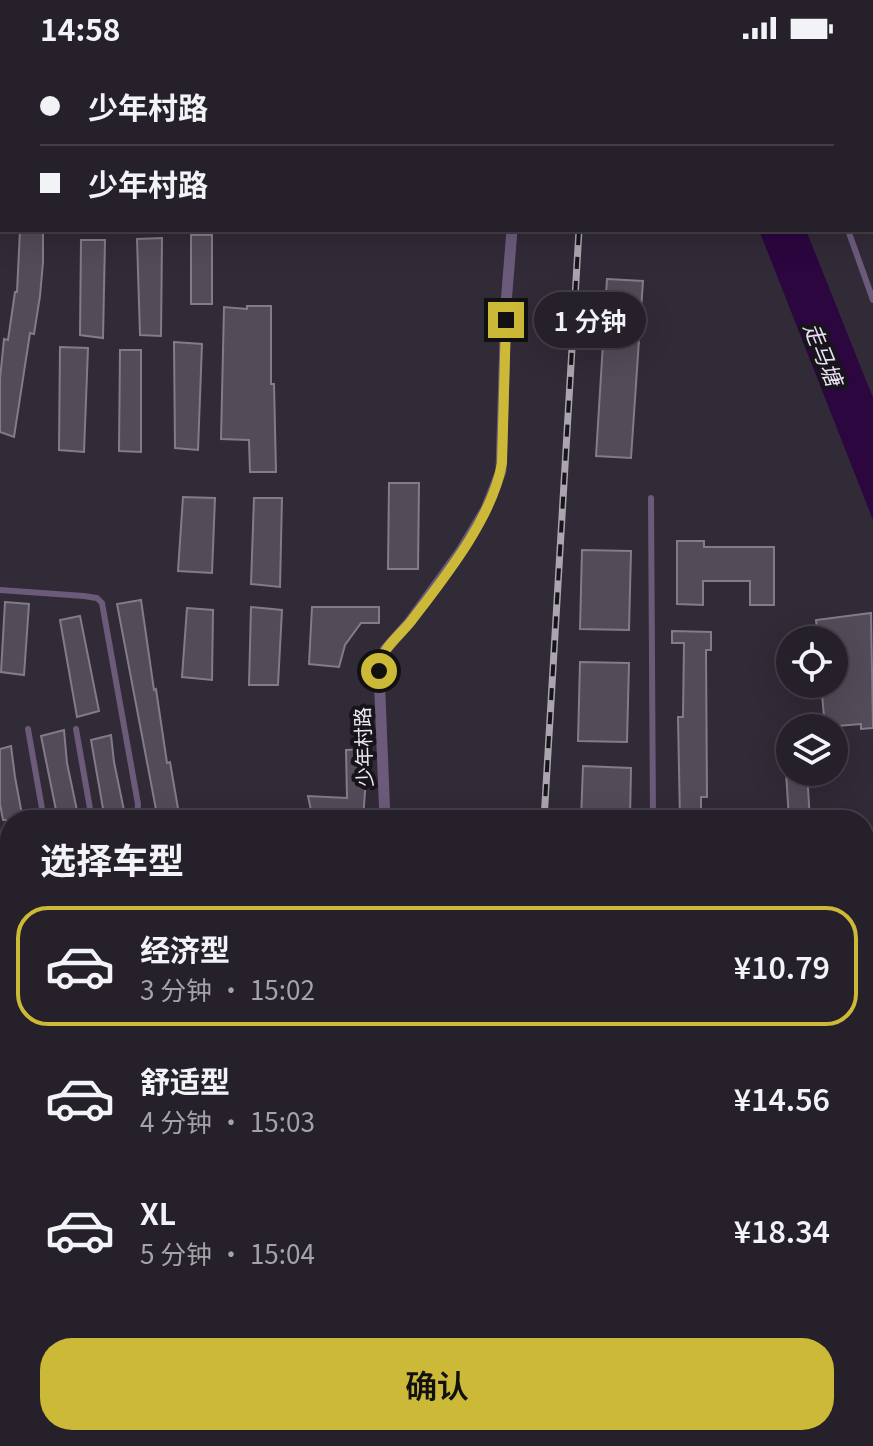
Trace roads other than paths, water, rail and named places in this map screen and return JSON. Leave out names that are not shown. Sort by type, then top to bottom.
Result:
[{"type":"street","name":"少年村路","points":[[385,810],[381,657],[461,551],[486,509],[501,471],[506,304],[512,232]]},
{"type":"lane","points":[[849,232],[873,300]]},
{"type":"lane","points":[[651,498],[653,810]]},
{"type":"lane","points":[[0,590],[84,596],[97,598],[102,603],[138,810]]},
{"type":"lane","points":[[28,729],[42,810]]},
{"type":"lane","points":[[76,729],[90,810]]},
{"type":"water","name":"走马塘","points":[[760,232],[807,232],[873,398],[873,520]]},
{"type":"railway","points":[[545,810],[579,232]]}]
